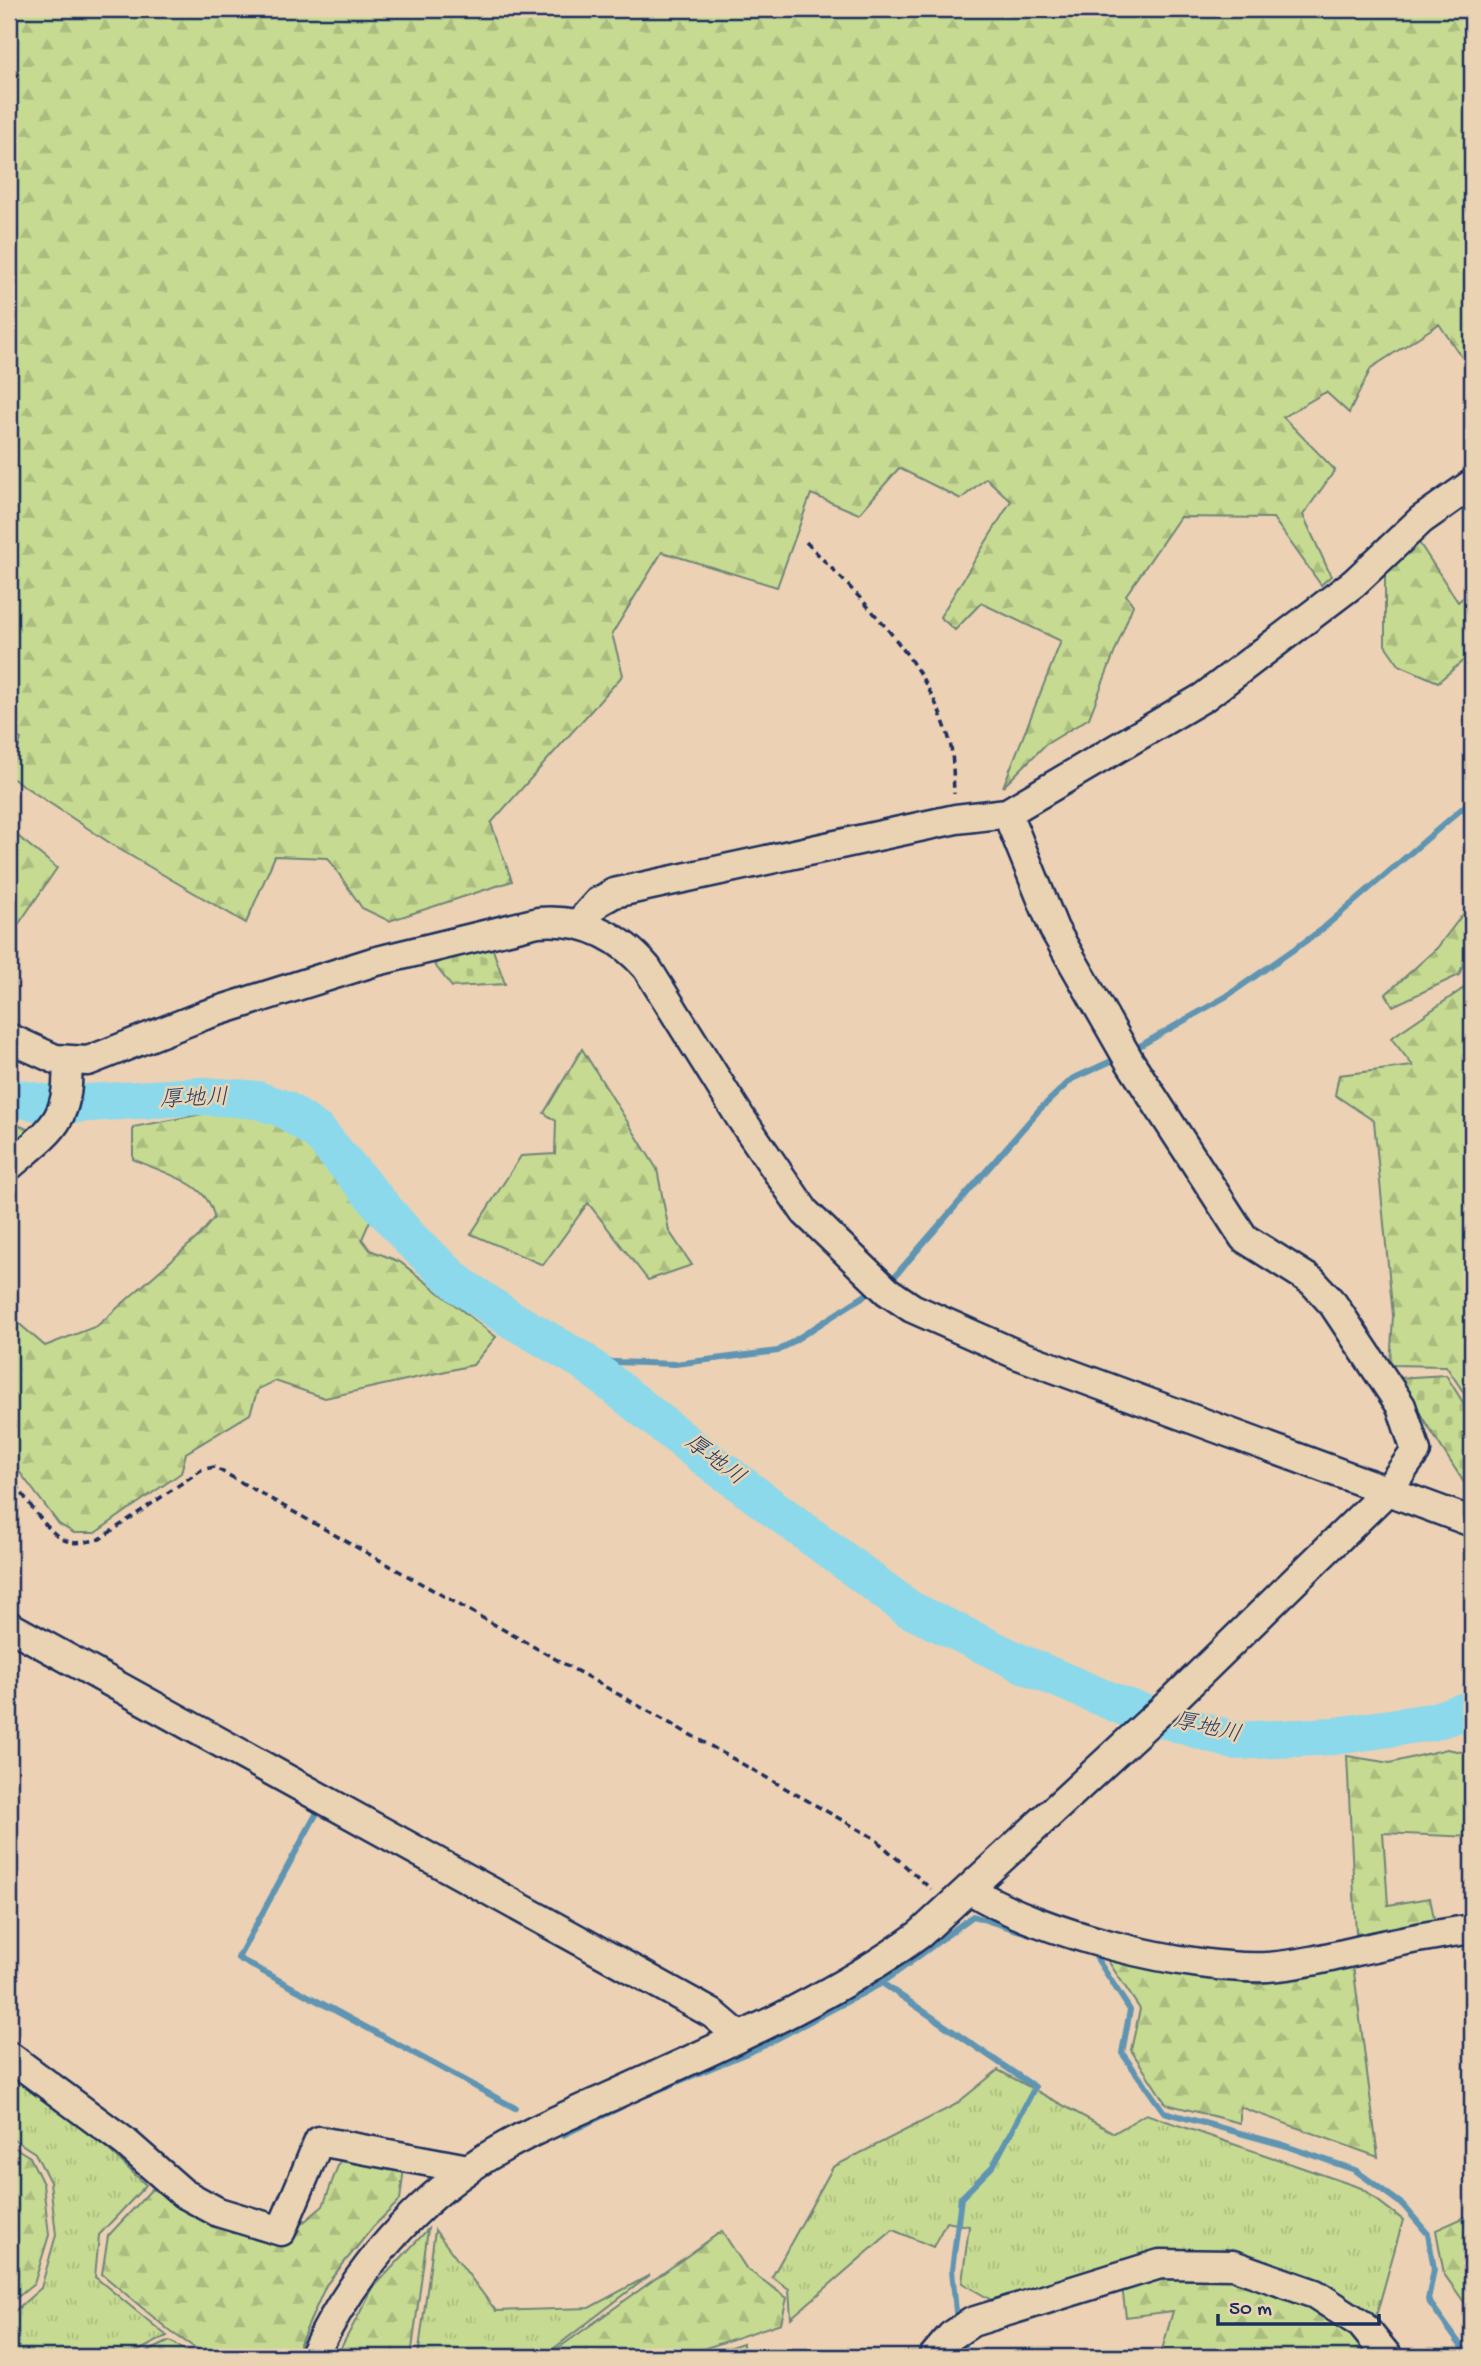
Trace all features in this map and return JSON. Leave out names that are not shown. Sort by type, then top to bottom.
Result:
[{"type":"street","points":[[579,923],[598,902],[614,893],[956,819],[1007,814],[1204,697],[1354,583],[1421,520],[1472,484]]},
{"type":"street","points":[[313,2357],[346,2294],[375,2258],[401,2228],[468,2169],[558,2120],[826,1995],[887,1958],[949,1909],[1176,1697],[1387,1491],[1416,1451],[1401,1406],[1333,1304],[1312,1281],[1244,1238],[1125,1054],[1054,929],[1007,814]]},
{"type":"street","points":[[9,1166],[58,1122],[68,1073],[88,1061],[205,1015],[373,962],[538,922],[579,923],[631,949],[647,968],[740,1117],[805,1212],[881,1284],[912,1308],[1016,1354],[1472,1522]]},
{"type":"street","points":[[9,1038],[68,1073]]},
{"type":"street","points":[[9,1626],[701,2007],[740,2037]]},
{"type":"street","points":[[971,1890],[999,1908],[1055,1928],[1164,1957],[1209,1965],[1279,1965],[1472,1929]]},
{"type":"street","points":[[9,2056],[125,2142],[183,2193],[218,2212],[281,2231],[319,2141],[468,2169]]},
{"type":"street","points":[[933,2357],[961,2329],[1160,2263],[1233,2265],[1315,2294],[1361,2324],[1388,2357]]},
{"type":"path","points":[[806,542],[870,609],[920,671],[949,737],[956,819]]},
{"type":"path","points":[[9,1474],[54,1534],[68,1542],[82,1542],[100,1539],[201,1470],[214,1467],[874,1838],[924,1880],[949,1909]]},
{"type":"green space","points":[[9,9],[1472,9],[1472,300],[1468,303],[1472,310],[1472,372],[1439,324],[1371,368],[1349,413],[1326,392],[1283,417],[1335,470],[1303,515],[1331,576],[1321,585],[1273,518],[1180,517],[1126,595],[1133,605],[1089,718],[1045,745],[1003,787],[1061,641],[981,603],[955,630],[940,617],[1011,501],[986,478],[961,499],[899,468],[859,514],[811,494],[777,587],[662,552],[612,634],[623,675],[491,823],[512,881],[389,921],[362,908],[328,858],[275,856],[246,923],[119,849],[9,776],[21,739],[9,732]]},
{"type":"green space","points":[[1418,541],[1458,602],[1472,590],[1472,653],[1438,682],[1399,665],[1385,645],[1385,570]]},
{"type":"green space","points":[[9,833],[14,833],[57,868],[9,938]]},
{"type":"green space","points":[[1472,910],[1472,943],[1459,975],[1393,1006],[1386,994],[1437,948],[1463,914]]},
{"type":"green space","points":[[491,944],[505,984],[452,987],[434,964]]},
{"type":"green space","points":[[1464,988],[1472,1023],[1472,1405],[1446,1366],[1390,1365],[1393,1316],[1374,1121],[1335,1095],[1339,1075],[1413,1066],[1391,1038]]},
{"type":"green space","points":[[582,1049],[657,1169],[669,1231],[692,1265],[648,1280],[588,1203],[543,1265],[471,1234],[521,1156],[555,1154],[556,1121],[544,1113]]},
{"type":"green space","points":[[235,1108],[267,1111],[314,1139],[372,1216],[362,1239],[370,1250],[400,1262],[496,1337],[473,1365],[325,1398],[275,1381],[258,1389],[250,1414],[186,1453],[181,1473],[95,1533],[74,1533],[59,1524],[9,1458],[9,1315],[45,1346],[97,1326],[199,1236],[214,1218],[211,1206],[204,1196],[183,1180],[133,1159],[133,1127]]},
{"type":"green space","points":[[9,1121],[36,1133],[9,1154]]},
{"type":"green space","points":[[1446,1375],[1472,1417],[1472,1495],[1397,1378]]},
{"type":"green space","points":[[1447,1749],[1472,1754],[1472,1837],[1383,1833],[1388,1905],[1430,1898],[1435,1923],[1356,1934],[1347,1756],[1390,1763]]},
{"type":"green space","points":[[1102,1952],[1180,1975],[1259,1984],[1353,1965],[1378,2157],[1240,2107],[1240,2123],[1166,2104],[1131,2050],[1140,2009]]},
{"type":"green space","points":[[998,2070],[1114,2133],[1146,2114],[1361,2188],[1403,2220],[1374,2323],[1238,2255],[993,2301],[962,2283],[969,2226],[946,2222],[933,2247],[893,2230],[791,2318],[789,2289],[772,2277],[833,2167],[955,2105]]},
{"type":"green space","points":[[9,2073],[77,2120],[146,2185],[99,2235],[95,2277],[167,2336],[127,2357],[9,2357],[9,2316],[41,2288],[56,2235],[50,2182],[35,2153],[9,2136]]},
{"type":"green space","points":[[9,2144],[30,2157],[43,2184],[49,2235],[34,2284],[9,2304]]},
{"type":"green space","points":[[342,2155],[404,2168],[400,2200],[373,2227],[326,2285],[294,2357],[209,2357],[171,2332],[102,2274],[108,2236],[152,2189],[209,2219],[280,2242],[323,2206]]},
{"type":"green space","points":[[1472,2214],[1472,2313],[1444,2274],[1436,2230]]},
{"type":"green space","points":[[428,2229],[411,2357],[336,2357],[373,2288]]},
{"type":"green space","points":[[435,2230],[496,2311],[589,2308],[650,2275],[553,2349],[529,2357],[418,2357]]},
{"type":"green space","points":[[722,2231],[746,2268],[787,2298],[781,2323],[679,2357],[546,2357]]},
{"type":"green space","points":[[1168,2270],[1233,2272],[1313,2302],[1375,2357],[1160,2357],[1173,2311],[1126,2317],[1122,2287]]},
{"type":"green space","points":[[170,2341],[196,2357],[137,2357]]},
{"type":"green space","points":[[743,2343],[743,2357],[701,2357]]},
{"type":"water","points":[[1008,2350],[1043,2357],[984,2357]]},
{"type":"waterway","points":[[1131,1051],[1227,996],[1320,931],[1472,800]]},
{"type":"waterway","points":[[887,1281],[895,1276],[1039,1110],[1072,1079],[1118,1058]]},
{"type":"waterway","name":"厚地川","points":[[9,1097],[56,1105],[201,1096],[257,1100],[284,1109],[318,1132],[411,1240],[460,1285],[509,1318],[583,1361],[691,1447],[909,1609],[1023,1664],[1122,1706],[1235,1741],[1335,1736],[1431,1722],[1472,1709]]},
{"type":"waterway","points":[[583,1361],[675,1364],[778,1351],[875,1289]]},
{"type":"waterway","points":[[319,1809],[238,1958],[515,2108]]},
{"type":"waterway","points":[[882,1983],[973,1916],[1033,1935]]},
{"type":"waterway","points":[[1090,1953],[1094,1954],[1130,2010],[1122,2053],[1164,2112],[1280,2144],[1355,2170],[1403,2205],[1428,2234],[1434,2269],[1428,2300],[1469,2357]]},
{"type":"waterway","points":[[646,2095],[759,2048],[882,1983],[1035,2087],[993,2166],[961,2198],[952,2270],[957,2322]]},
{"type":"waterway","points":[[563,2135],[623,2106]]},
{"type":"waterway","points":[[963,2339],[968,2357]]}]
